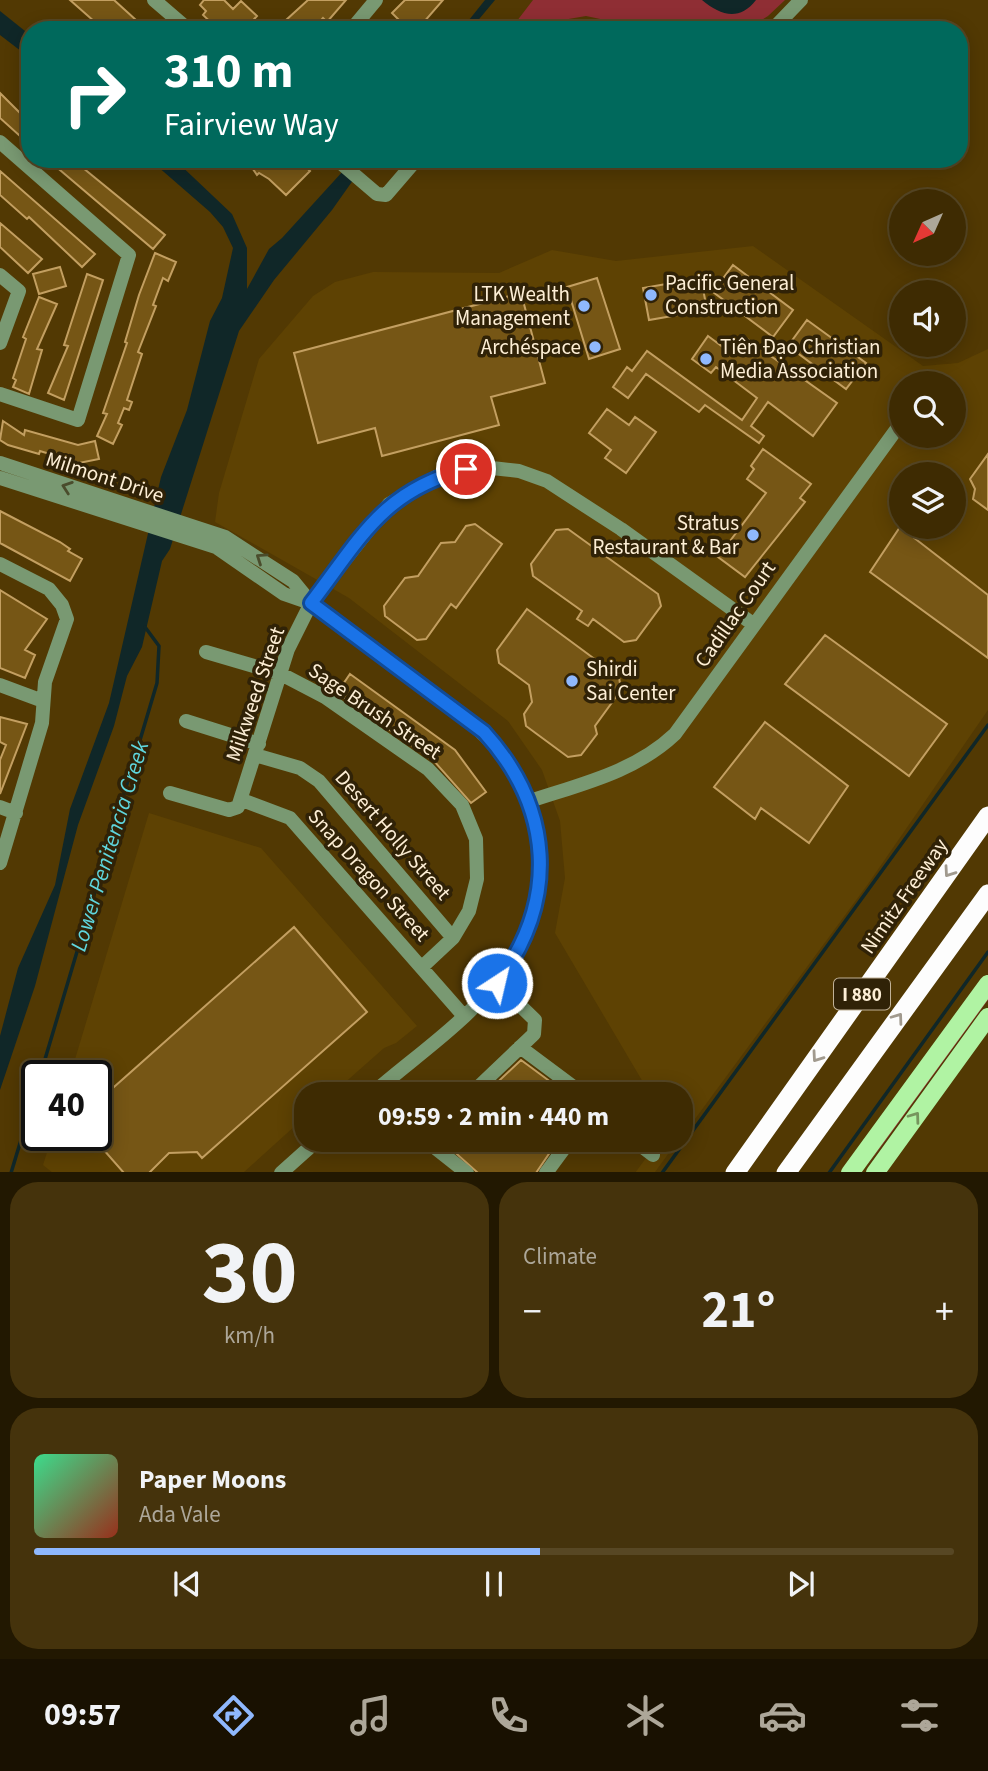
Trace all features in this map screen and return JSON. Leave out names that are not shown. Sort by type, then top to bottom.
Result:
[{"type":"highway","name":"Nimitz Freeway","points":[[735,1172],[988,816]]},
{"type":"highway","name":"I 880","points":[[786,1172],[988,894]]},
{"type":"main road","points":[[850,1172],[988,984]]},
{"type":"main road","points":[[875,1172],[988,1017]]},
{"type":"street","points":[[154,0],[171,5],[182,21]]},
{"type":"street","points":[[358,21],[376,0]]},
{"type":"street","points":[[781,21],[801,0]]},
{"type":"street","points":[[0,142],[21,160]]},
{"type":"street","points":[[0,394],[78,420],[129,255],[30,168]]},
{"type":"street","points":[[346,168],[377,194],[386,195],[409,168]]},
{"type":"street","points":[[0,275],[19,291],[0,343]]},
{"type":"street","name":"Cadillac Court","points":[[530,801],[620,770],[661,748],[686,721],[753,624],[889,439]]},
{"type":"street","name":"Milmont Drive","points":[[0,463],[130,514]]},
{"type":"street","name":"Milkweed Street","points":[[242,800],[288,649],[311,603],[389,504],[436,477],[466,469],[492,468],[519,471],[564,490],[753,624]]},
{"type":"street","name":"Milmont Drive","points":[[0,478],[196,534],[233,541],[293,581],[311,603],[484,732],[503,753],[530,801],[540,851],[536,908],[514,960],[497,983],[387,1082]]},
{"type":"street","points":[[0,564],[49,589],[62,605],[67,619],[45,682],[43,723],[0,863]]},
{"type":"street","name":"Sage Brush Street","points":[[206,652],[281,674],[324,697],[428,769],[462,805],[476,839],[477,879],[469,911],[453,938],[422,967]]},
{"type":"street","points":[[0,685],[43,701]]},
{"type":"street","name":"Desert Holly Street","points":[[186,721],[300,768],[319,781],[453,938]]},
{"type":"street","points":[[170,793],[229,810],[238,807],[242,800]]},
{"type":"street","name":"Snap Dragon Street","points":[[242,800],[290,818],[463,1015]]},
{"type":"street","points":[[0,807],[16,813]]},
{"type":"street","points":[[484,1082],[534,1034],[535,1020],[497,983]]},
{"type":"street","points":[[520,1047],[567,1082]]},
{"type":"street","points":[[281,1172],[304,1152]]},
{"type":"street","points":[[441,1152],[467,1172]]},
{"type":"street","points":[[546,1172],[561,1152]]},
{"type":"street","points":[[649,1152],[653,1155]]},
{"type":"shaded area","points":[[533,0],[785,0],[760,21],[610,21],[586,16],[557,21],[517,21]]},
{"type":"shaded area","points":[[753,246],[889,342],[889,357],[910,357],[923,366],[958,363],[988,349],[988,710],[868,884],[693,1122],[693,1082],[643,1082],[555,933],[565,878],[560,821],[542,770],[508,721],[349,598],[215,522],[219,493],[259,359],[313,296],[335,282],[373,272],[499,273],[552,250],[616,261]]},
{"type":"shaded area","points":[[149,813],[261,848],[417,1026],[396,1043],[384,1048],[346,1082],[294,1082],[294,1127],[244,1172],[52,1172],[43,1165],[47,1151],[112,1151],[112,1060],[75,1060]]},
{"type":"shaded area","points":[[988,989],[988,1000],[863,1172],[894,1127]]},
{"type":"shaded area","points":[[650,1152],[670,1152],[655,1172],[636,1172]]},
{"type":"water","points":[[485,0],[495,0],[478,21],[468,21]]},
{"type":"water","points":[[702,0],[756,0],[743,11],[729,14]]},
{"type":"water","points":[[0,11],[21,28],[21,51],[0,35]]},
{"type":"water","points":[[159,168],[183,168],[232,214],[247,248],[247,289],[269,249],[346,168],[362,168],[332,210],[274,280],[239,331],[170,549],[162,561],[142,647],[127,676],[114,726],[78,825],[35,986],[0,1090],[0,1036],[18,968],[55,885],[70,809],[109,703],[161,477],[187,410],[210,321],[222,298],[233,248],[223,227],[210,212]]},
{"type":"building","points":[[70,0],[114,0],[137,21],[94,21]]},
{"type":"building","points":[[204,0],[224,0],[233,9],[241,1],[257,16],[252,21],[209,21],[203,15],[206,11],[200,5]]},
{"type":"building","points":[[308,0],[346,0],[328,21],[323,18],[320,21],[285,21]]},
{"type":"building","points":[[405,0],[443,0],[425,21],[396,21],[398,19],[392,13]]},
{"type":"building","points":[[0,93],[21,114],[21,137],[0,118]]},
{"type":"building","points":[[58,168],[83,168],[165,235],[153,249]]},
{"type":"building","points":[[252,168],[307,168],[310,171],[286,195],[269,179],[259,173],[257,175]]},
{"type":"building","points":[[0,171],[95,254],[82,267],[29,217],[27,219],[0,195]]},
{"type":"building","points":[[0,223],[42,259],[28,273],[0,247]]},
{"type":"building","points":[[155,253],[176,262],[168,281],[163,278],[153,305],[156,306],[138,352],[142,354],[127,400],[132,402],[129,410],[124,408],[118,423],[122,425],[113,444],[97,436],[107,414],[103,413],[127,343],[125,342],[139,295]]},
{"type":"building","points":[[733,265],[793,310],[773,337],[713,292]]},
{"type":"building","points":[[60,267],[66,286],[39,294],[33,274]]},
{"type":"building","points":[[87,274],[103,280],[64,400],[48,393],[68,346],[64,345]]},
{"type":"building","points":[[597,278],[620,349],[589,359],[567,287]]},
{"type":"building","points":[[701,278],[707,310],[649,320],[643,288]]},
{"type":"building","points":[[521,293],[545,383],[491,397],[499,425],[382,456],[375,428],[318,443],[294,353]]},
{"type":"building","points":[[39,297],[57,304],[37,349],[42,350],[29,394],[13,387],[16,380],[13,378],[26,339],[23,337]]},
{"type":"building","points":[[807,320],[866,363],[846,389],[788,346]]},
{"type":"building","points":[[708,336],[735,356],[747,339],[837,403],[813,436],[768,402],[751,426],[764,436],[759,443],[705,405],[699,412],[646,374],[628,398],[613,387],[627,367],[632,371],[647,351],[742,420],[757,398],[716,367],[711,373],[692,359]]},
{"type":"building","points":[[607,409],[629,425],[635,417],[656,432],[626,473],[605,458],[611,450],[589,433]]},
{"type":"building","points":[[3,421],[24,435],[25,430],[78,445],[95,441],[99,459],[79,463],[8,445],[0,440]]},
{"type":"building","points":[[763,449],[811,484],[800,498],[805,502],[745,577],[718,557],[766,493],[747,479],[754,469],[751,466]]},
{"type":"building","points":[[988,454],[988,510],[973,499],[975,489],[970,479]]},
{"type":"building","points":[[0,511],[60,542],[70,549],[68,551],[82,559],[70,581],[0,543]]},
{"type":"building","points":[[475,524],[502,544],[456,608],[451,604],[426,639],[417,640],[385,616],[384,606],[405,578],[418,576],[441,543],[455,542],[466,526]]},
{"type":"building","points":[[568,529],[658,594],[661,606],[636,640],[624,642],[593,619],[588,626],[577,619],[582,611],[533,576],[531,564],[556,530]]},
{"type":"building","points":[[892,539],[916,539],[988,595],[988,658],[870,572]]},
{"type":"building","points":[[0,590],[47,619],[25,650],[35,655],[25,678],[0,668]]},
{"type":"building","name":"Shirdi Sai Center","points":[[527,609],[619,677],[621,690],[595,726],[597,734],[581,755],[568,757],[526,726],[524,714],[532,702],[529,685],[499,663],[497,650]]},
{"type":"building","points":[[825,635],[947,724],[909,776],[785,684]]},
{"type":"building","points":[[350,674],[455,750],[486,792],[471,803],[434,761],[337,693]]},
{"type":"building","points":[[0,717],[27,724],[0,794],[0,760],[6,745],[0,742]]},
{"type":"building","points":[[765,722],[848,786],[809,843],[761,808],[755,819],[714,787]]},
{"type":"building","points":[[294,927],[367,1012],[202,1158],[197,1152],[169,1153],[150,1172],[123,1172],[105,1151],[112,1151],[112,1089]]},
{"type":"building","points":[[521,1060],[551,1082],[498,1082]]},
{"type":"building","points":[[455,1152],[550,1152],[537,1172],[477,1172]]},
{"type":"waterway","name":"Lower Penitencia Creek","points":[[45,1060],[157,683],[159,646],[145,627]]},
{"type":"waterway","points":[[663,1172],[988,725]]},
{"type":"waterway","points":[[830,1172],[988,952]]},
{"type":"waterway","name":"Lower Penitencia Creek","points":[[11,1172],[21,1140]]},
{"type":"place","name":"Pacific General Construction","points":[[651,295]]},
{"type":"place","name":"LTK Wealth Management","points":[[584,306]]},
{"type":"place","name":"Archéspace","points":[[595,347]]},
{"type":"place","name":"Tiên Đạo Christian Media Association","points":[[706,359]]},
{"type":"place","name":"Stratus Restaurant & Bar","points":[[753,535]]},
{"type":"place","name":"Shirdi Sai Center","points":[[572,681]]},
{"type":"route","points":[[466,469],[436,477],[389,504],[311,603],[459,711],[484,732],[503,753],[518,776],[530,801],[536,826],[540,851],[540,881],[536,908],[526,934],[514,960],[497,983]]}]
